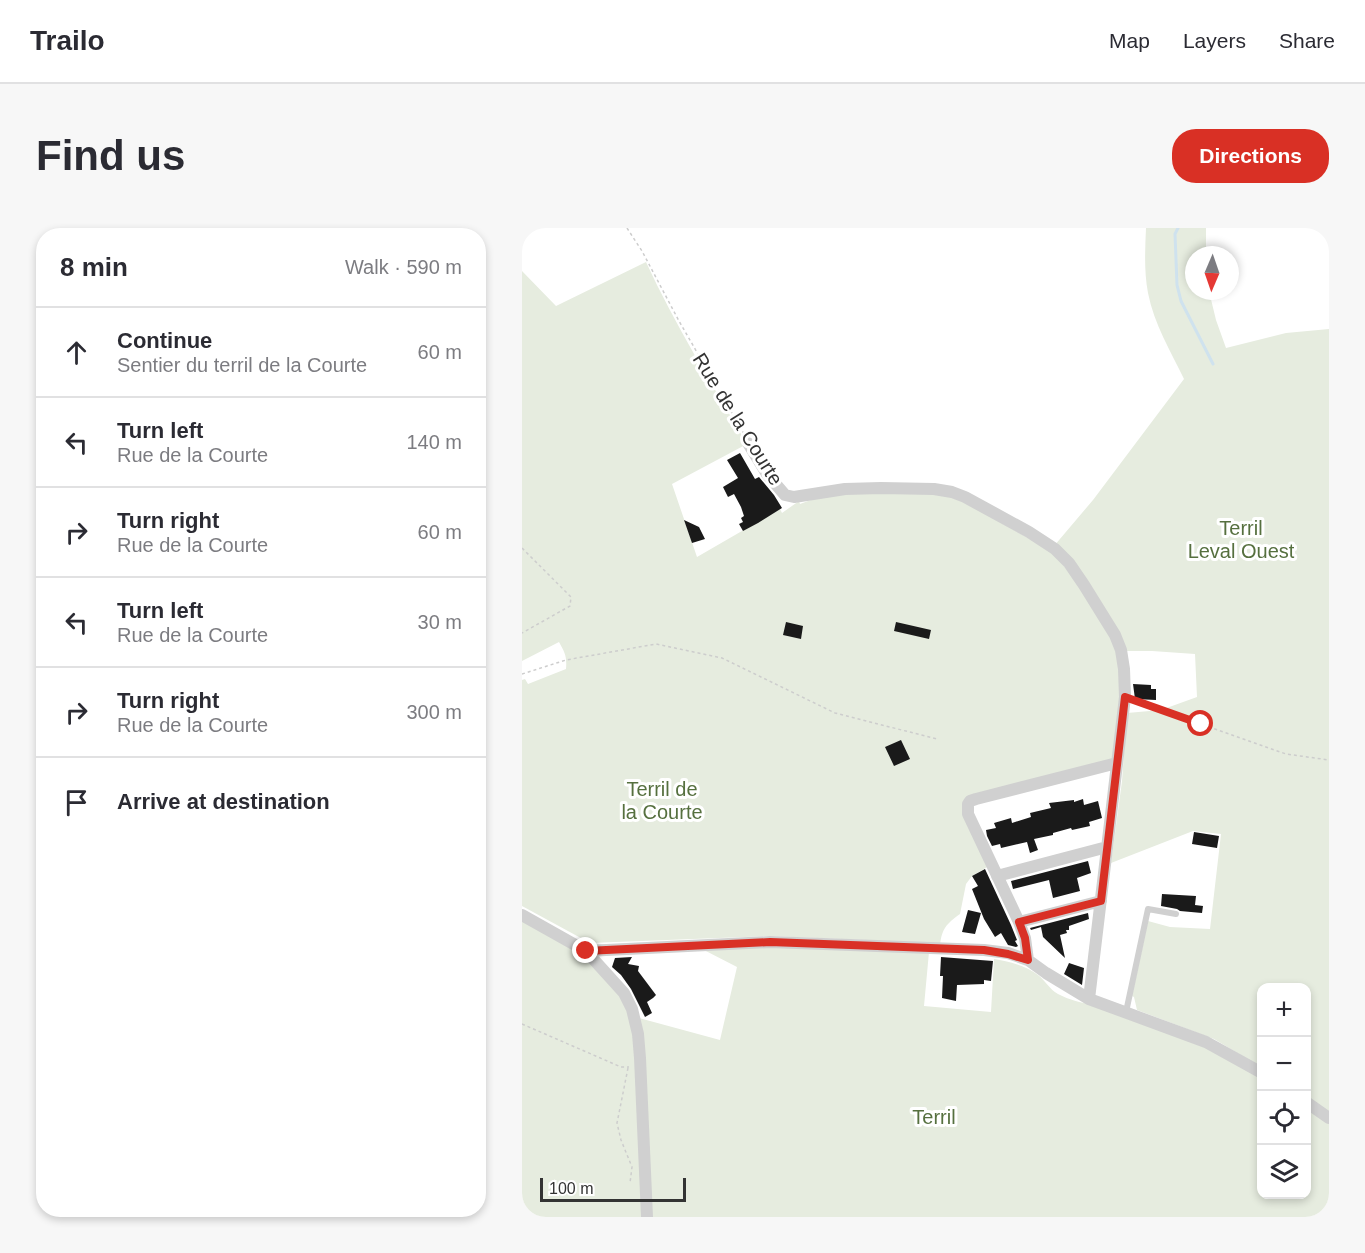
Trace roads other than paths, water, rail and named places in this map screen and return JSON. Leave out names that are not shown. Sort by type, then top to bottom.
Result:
[{"type":"street","name":"Rue de la Courte","points":[[748,443],[767,474],[785,495],[794,497],[845,489],[934,489],[965,496],[1055,549],[1069,563],[1084,585],[1114,635],[1121,650],[1125,669],[1125,697],[1089,999]]},
{"type":"street","points":[[1028,960],[1025,938],[1019,922],[968,814],[968,804],[970,801],[1117,764]]},
{"type":"street","points":[[997,876],[1107,847]]},
{"type":"street","points":[[1019,922],[1101,901]]},
{"type":"street","points":[[522,915],[586,951],[624,993],[632,1008],[638,1034],[640,1058],[646,1217]]},
{"type":"street","points":[[586,951],[770,942],[984,950],[1008,954],[1028,960],[1054,979],[1089,999],[1206,1042],[1257,1070]]},
{"type":"street","points":[[1311,1105],[1329,1118]]},
{"type":"lane","points":[[1126,1013],[1148,909],[1176,914]]},
{"type":"waterway","points":[[1178,228],[1175,234],[1177,285],[1181,301],[1213,364]]},
{"type":"park label","name":"Terril Leval Ouest","points":[[1241,540]]},
{"type":"park label","name":"Terril de la Courte","points":[[662,800]]},
{"type":"park label","name":"Terril","points":[[934,1117]]}]
